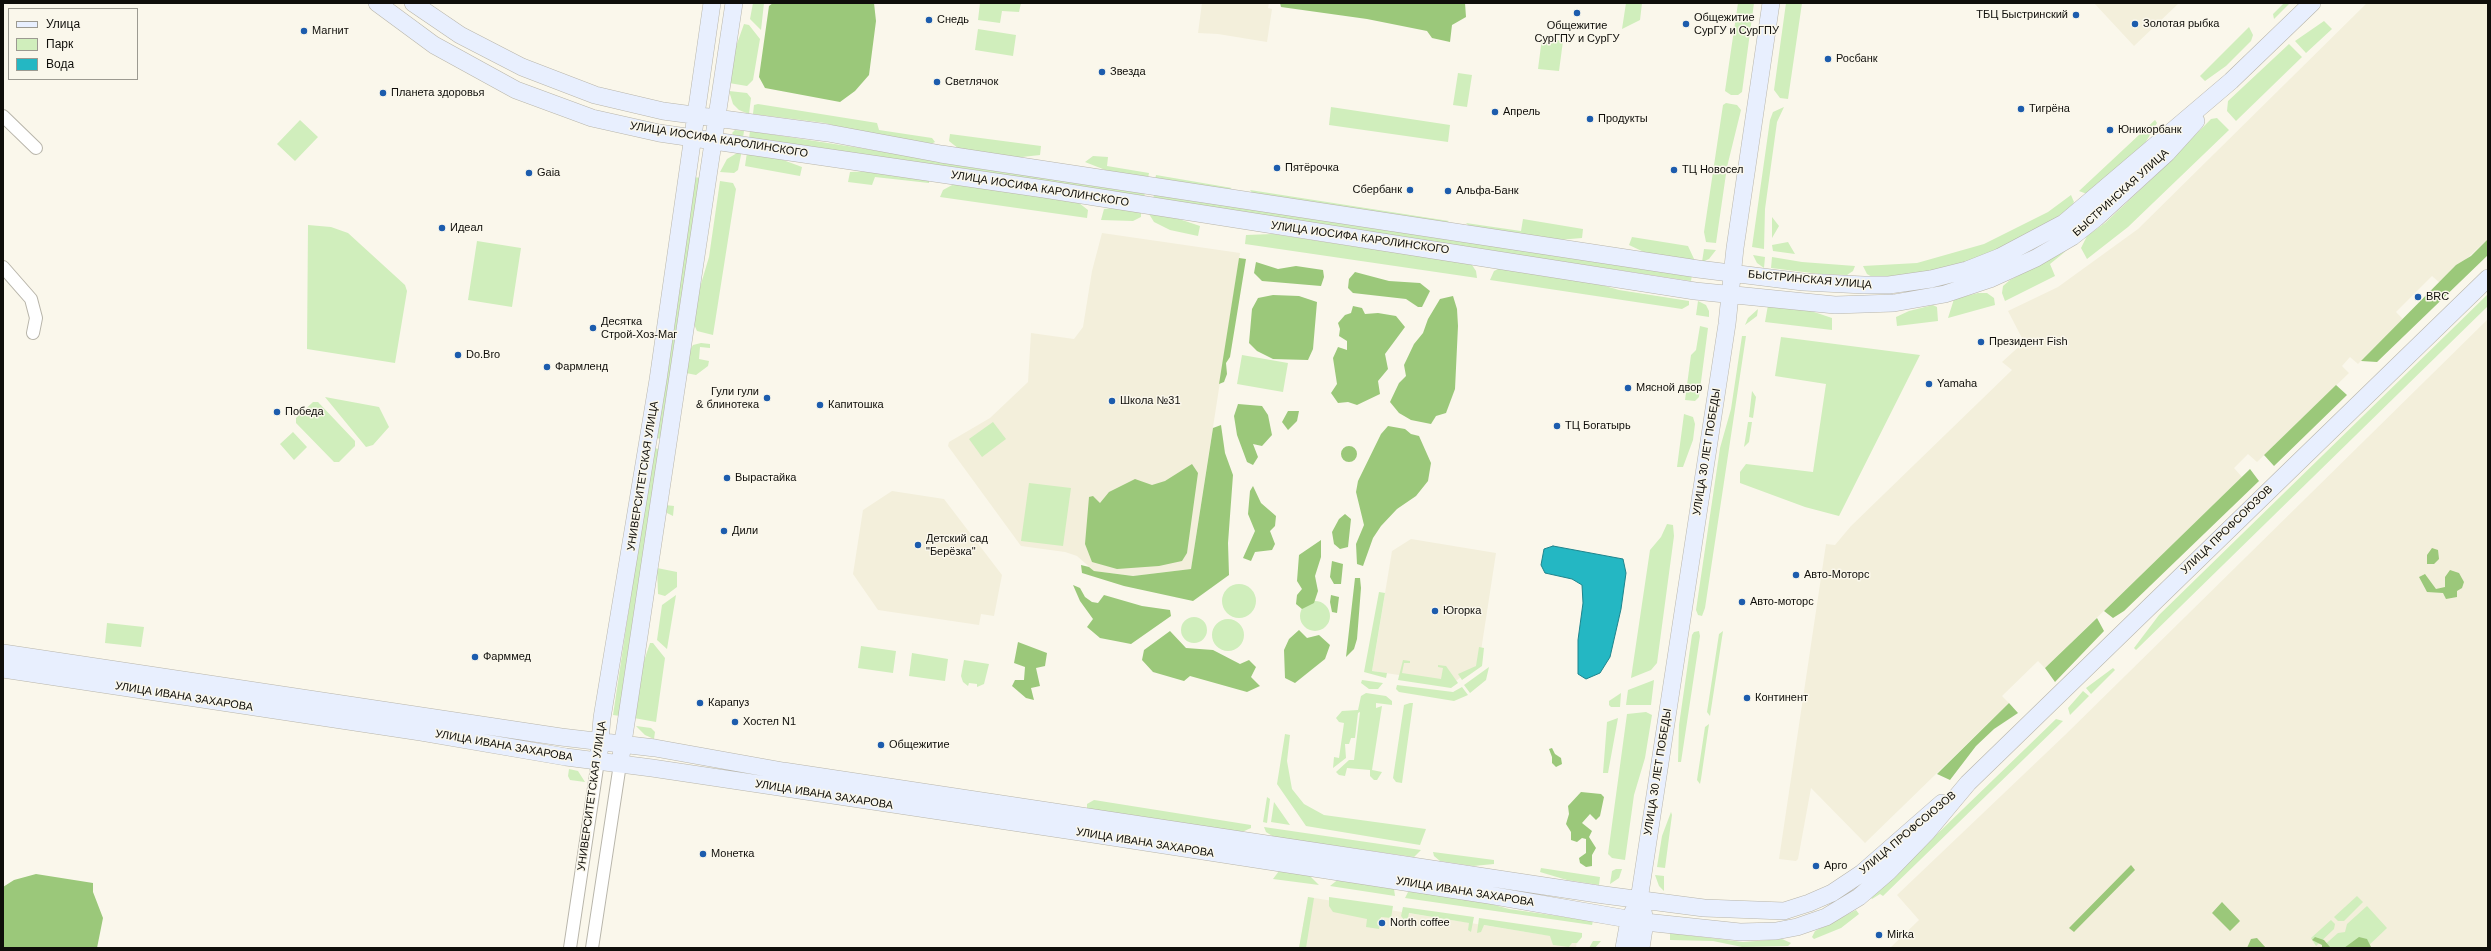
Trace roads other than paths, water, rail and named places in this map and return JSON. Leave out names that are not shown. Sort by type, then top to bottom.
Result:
[{"type":"main road","name":"УЛИЦА ИОСИФА КАРОЛИНСКОГО","points":[[377,3],[434,46],[516,90],[592,118],[659,133],[1457,252],[1613,279],[1730,294]]},
{"type":"main road","name":"УЛИЦА ИОСИФА КАРОЛИНСКОГО","points":[[413,3],[460,35],[551,79],[634,105],[694,115],[828,133],[941,154],[1281,206],[1733,273]]},
{"type":"main road","name":"УНИВЕРСИТЕТСКАЯ УЛИЦА","points":[[598,761],[658,380],[694,115],[712,3]]},
{"type":"main road","name":"УНИВЕРСИТЕТСКАЯ УЛИЦА","points":[[620,764],[734,3]]},
{"type":"main road","name":"УЛИЦА 30 ЛЕТ ПОБЕДЫ","points":[[1641,948],[1637,921],[1730,294],[1771,3]]},
{"type":"main road","name":"БЫСТРИНСКАЯ УЛИЦА","points":[[1733,273],[1803,282],[1889,285],[1932,279],[1967,270],[2000,257],[2064,223],[2231,81],[2312,3]]},
{"type":"main road","name":"БЫСТРИНСКАЯ УЛИЦА","points":[[1730,294],[1835,305],[1894,303],[1945,294],[1995,277],[2072,237],[2096,218],[2167,153],[2231,81]]},
{"type":"main road","name":"УЛИЦА ПРОФСОЮЗОВ","points":[[1637,921],[1747,932],[1797,927],[1826,916],[1859,897],[1888,872],[1927,832],[1968,783],[2488,278]]},
{"type":"main road","name":"УЛИЦА ИВАНА ЗАХАРОВА","points":[[3,653],[600,742],[623,744],[1008,805],[1640,900]]},
{"type":"main road","name":"УЛИЦА ИВАНА ЗАХАРОВА","points":[[3,669],[421,732],[598,761],[1088,833],[1489,895],[1637,921]]},
{"type":"main road","name":"УЛИЦА ПРОФСОЮЗОВ","points":[[1640,900],[1744,910],[1784,911],[1809,904],[1832,892],[1862,873],[1923,818],[1968,783]]},
{"type":"main road","name":"УЛИЦА 30 ЛЕТ ПОБЕДЫ","points":[[1624,948],[1637,921]]},
{"type":"street","points":[[3,116],[36,148]]},
{"type":"street","points":[[3,267],[31,299],[36,318],[33,333]]},
{"type":"street","name":"УНИВЕРСИТЕТСКАЯ УЛИЦА","points":[[570,948],[598,761]]},
{"type":"street","name":"УНИВЕРСИТЕТСКАЯ УЛИЦА","points":[[592,948],[620,764]]},
{"type":"water","points":[[1553,546],[1623,559],[1626,573],[1621,609],[1610,657],[1600,673],[1586,679],[1578,674],[1578,640],[1583,603],[1582,585],[1572,579],[1545,573],[1541,565],[1544,549]]},
{"type":"place","name":"Общежитие СурГПУ и СурГУ","points":[[1577,13]]},
{"type":"place","name":"ТБЦ Быстринский","points":[[2076,15]]},
{"type":"place","name":"Снедь","points":[[929,20]]},
{"type":"place","name":"Общежитие СурГУ и СурГПУ","points":[[1686,24]]},
{"type":"place","name":"Золотая рыбка","points":[[2135,24]]},
{"type":"place","name":"Магнит","points":[[304,31]]},
{"type":"place","name":"Росбанк","points":[[1828,59]]},
{"type":"place","name":"Звезда","points":[[1102,72]]},
{"type":"place","name":"Светлячок","points":[[937,82]]},
{"type":"place","name":"Планета здоровья","points":[[383,93]]},
{"type":"place","name":"Тигрёна","points":[[2021,109]]},
{"type":"place","name":"Апрель","points":[[1495,112]]},
{"type":"place","name":"Продукты","points":[[1590,119]]},
{"type":"place","name":"Юникорбанк","points":[[2110,130]]},
{"type":"place","name":"Пятёрочка","points":[[1277,168]]},
{"type":"place","name":"ТЦ Новосел","points":[[1674,170]]},
{"type":"place","name":"Gaia","points":[[529,173]]},
{"type":"place","name":"Сбербанк","points":[[1410,190]]},
{"type":"place","name":"Альфа-Банк","points":[[1448,191]]},
{"type":"place","name":"Идеал","points":[[442,228]]},
{"type":"place","name":"BRC","points":[[2418,297]]},
{"type":"place","name":"Десятка Строй-Хоз-Маг","points":[[593,328]]},
{"type":"place","name":"Президент Fish","points":[[1981,342]]},
{"type":"place","name":"Do.Bro","points":[[458,355]]},
{"type":"place","name":"Фармленд","points":[[547,367]]},
{"type":"place","name":"Yamaha","points":[[1929,384]]},
{"type":"place","name":"Мясной двор","points":[[1628,388]]},
{"type":"place","name":"Гули гули & блинотека","points":[[767,398]]},
{"type":"place","name":"Школа №31","points":[[1112,401]]},
{"type":"place","name":"Капитошка","points":[[820,405]]},
{"type":"place","name":"Победа","points":[[277,412]]},
{"type":"place","name":"ТЦ Богатырь","points":[[1557,426]]},
{"type":"place","name":"Вырастайка","points":[[727,478]]},
{"type":"place","name":"Дили","points":[[724,531]]},
{"type":"place","name":"Детский сад \"Берёзка\"","points":[[918,545]]},
{"type":"place","name":"Авто-Моторс","points":[[1796,575]]},
{"type":"place","name":"Авто-моторс","points":[[1742,602]]},
{"type":"place","name":"Югорка","points":[[1435,611]]},
{"type":"place","name":"Фарммед","points":[[475,657]]},
{"type":"place","name":"Континент","points":[[1747,698]]},
{"type":"place","name":"Карапуз","points":[[700,703]]},
{"type":"place","name":"Хостел N1","points":[[735,722]]},
{"type":"place","name":"Общежитие","points":[[881,745]]},
{"type":"place","name":"Монетка","points":[[703,854]]},
{"type":"place","name":"Арго","points":[[1816,866]]},
{"type":"place","name":"North coffee","points":[[1382,923]]},
{"type":"place","name":"Mirka","points":[[1879,935]]}]
